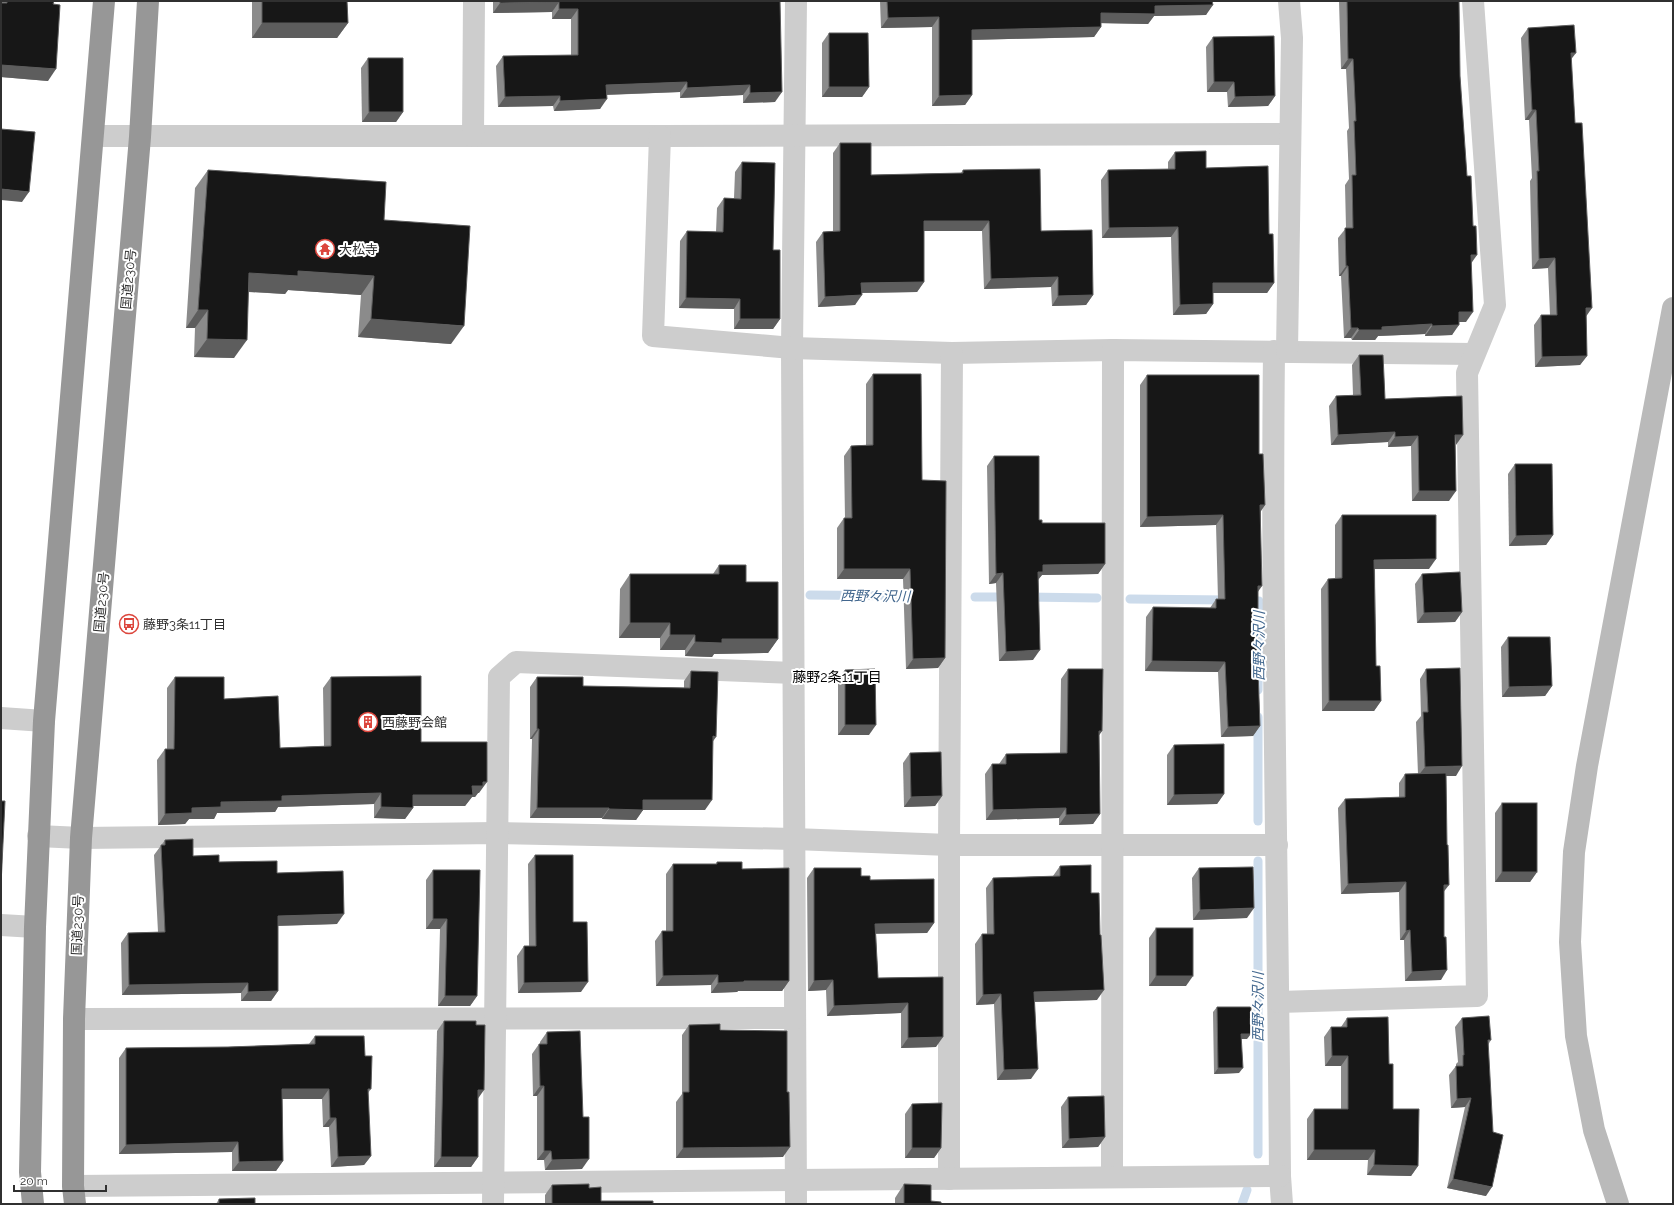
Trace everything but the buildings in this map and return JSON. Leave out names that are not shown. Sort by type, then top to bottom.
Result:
[{"type":"highway","points":[[33,1204],[30,1172],[35,927],[44,721],[104,1]]},
{"type":"highway","name":"国道230号","points":[[74,1195],[74,1019],[81,838],[140,137],[148,1]]},
{"type":"street","points":[[473,136],[474,1]]},
{"type":"street","points":[[796,1],[792,348],[796,1204]]},
{"type":"street","points":[[1282,1204],[1280,1176],[1273,431],[1280,351],[1290,134],[1292,38],[1289,1]]},
{"type":"street","points":[[1279,1002],[1477,996],[1467,373],[1495,305],[1473,1]]},
{"type":"street","points":[[93,136],[1290,134]]},
{"type":"street","points":[[660,136],[653,336],[792,348],[952,353],[1113,350],[1474,354]]},
{"type":"street","points":[[1618,1204],[1594,1130],[1576,1036],[1570,942],[1574,852],[1589,759],[1673,308]]},
{"type":"street","points":[[1112,1178],[1113,350]]},
{"type":"street","points":[[949,1179],[949,844],[952,353]]},
{"type":"street","points":[[493,1204],[499,678],[516,662],[794,673]]},
{"type":"street","points":[[1,718],[44,721]]},
{"type":"street","points":[[38,836],[81,838],[497,833],[794,839],[949,844],[1277,845]]},
{"type":"street","points":[[1,925],[35,927]]},
{"type":"street","points":[[74,1019],[795,1018]]},
{"type":"street","points":[[74,1195],[493,1182],[1280,1176]]},
{"type":"waterway","name":"西野々沢川","points":[[810,595],[915,596]]},
{"type":"waterway","name":"西野々沢川","points":[[975,597],[1008,597]]},
{"type":"waterway","name":"西野々沢川","points":[[1026,597],[1097,598]]},
{"type":"waterway","name":"西野々沢川","points":[[1130,599],[1228,600]]},
{"type":"waterway","name":"西野々沢川","points":[[1247,601],[1259,601],[1258,690]]},
{"type":"waterway","name":"西野々沢川","points":[[1258,717],[1258,821]]},
{"type":"waterway","name":"西野々沢川","points":[[1258,861],[1258,1154]]},
{"type":"waterway","name":"西野々沢川","points":[[1242,1204],[1247,1190]]},
{"type":"place","name":"大松寺","points":[[325,249]]},
{"type":"place","name":"藤野3条11丁目","points":[[129,624]]},
{"type":"place","name":"西藤野会館","points":[[368,722]]},
{"type":"district","name":"藤野2条11丁目","points":[[837,677]]}]
